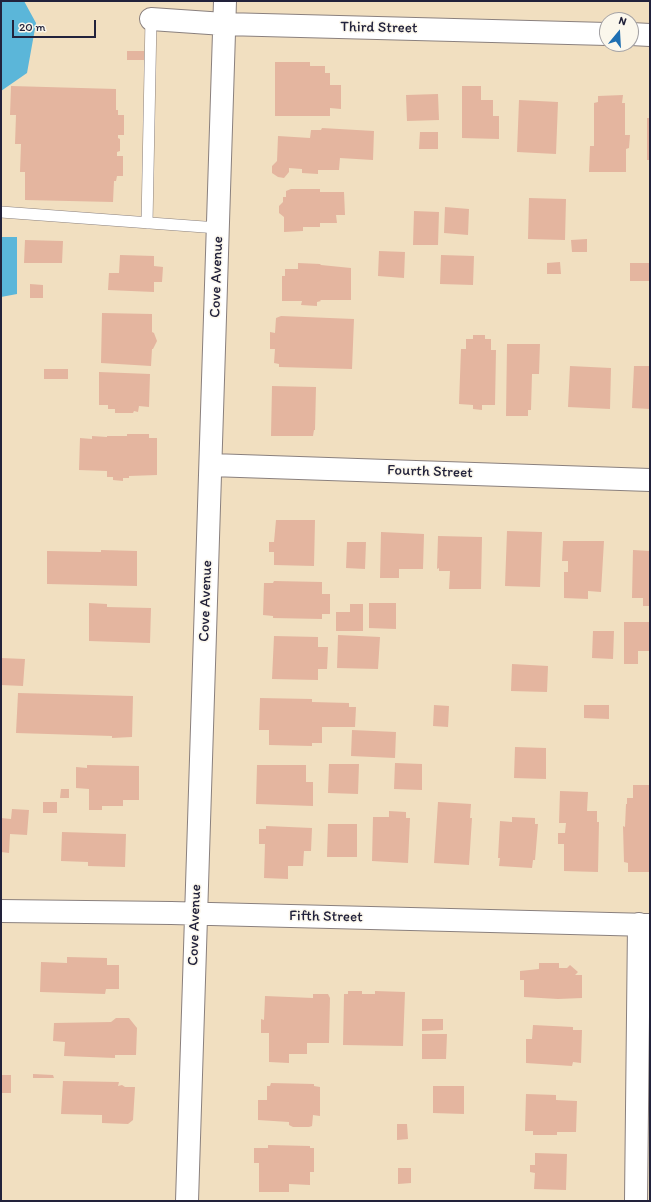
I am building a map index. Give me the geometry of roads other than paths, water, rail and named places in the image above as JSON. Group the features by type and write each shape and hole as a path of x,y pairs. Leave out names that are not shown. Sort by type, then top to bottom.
{"street":[{"name":"Cove Avenue","path":"187,1201 225,1"},
{"name":"Third Street","path":"151,20 224,24 599,34"},
{"path":"639,34 650,35"},
{"name":"Fourth Street","path":"211,465 650,480"},
{"name":"Fifth Street","path":"1,911 196,913 645,925"},
{"path":"636,1201 645,925"}],"lane":[{"path":"147,223 151,20"},
{"path":"1,212 218,228"}],"water":[{"path":"1,1 24,1 36,23 27,73 1,91"},
{"path":"1,237 17,237 17,294 1,297"}]}
